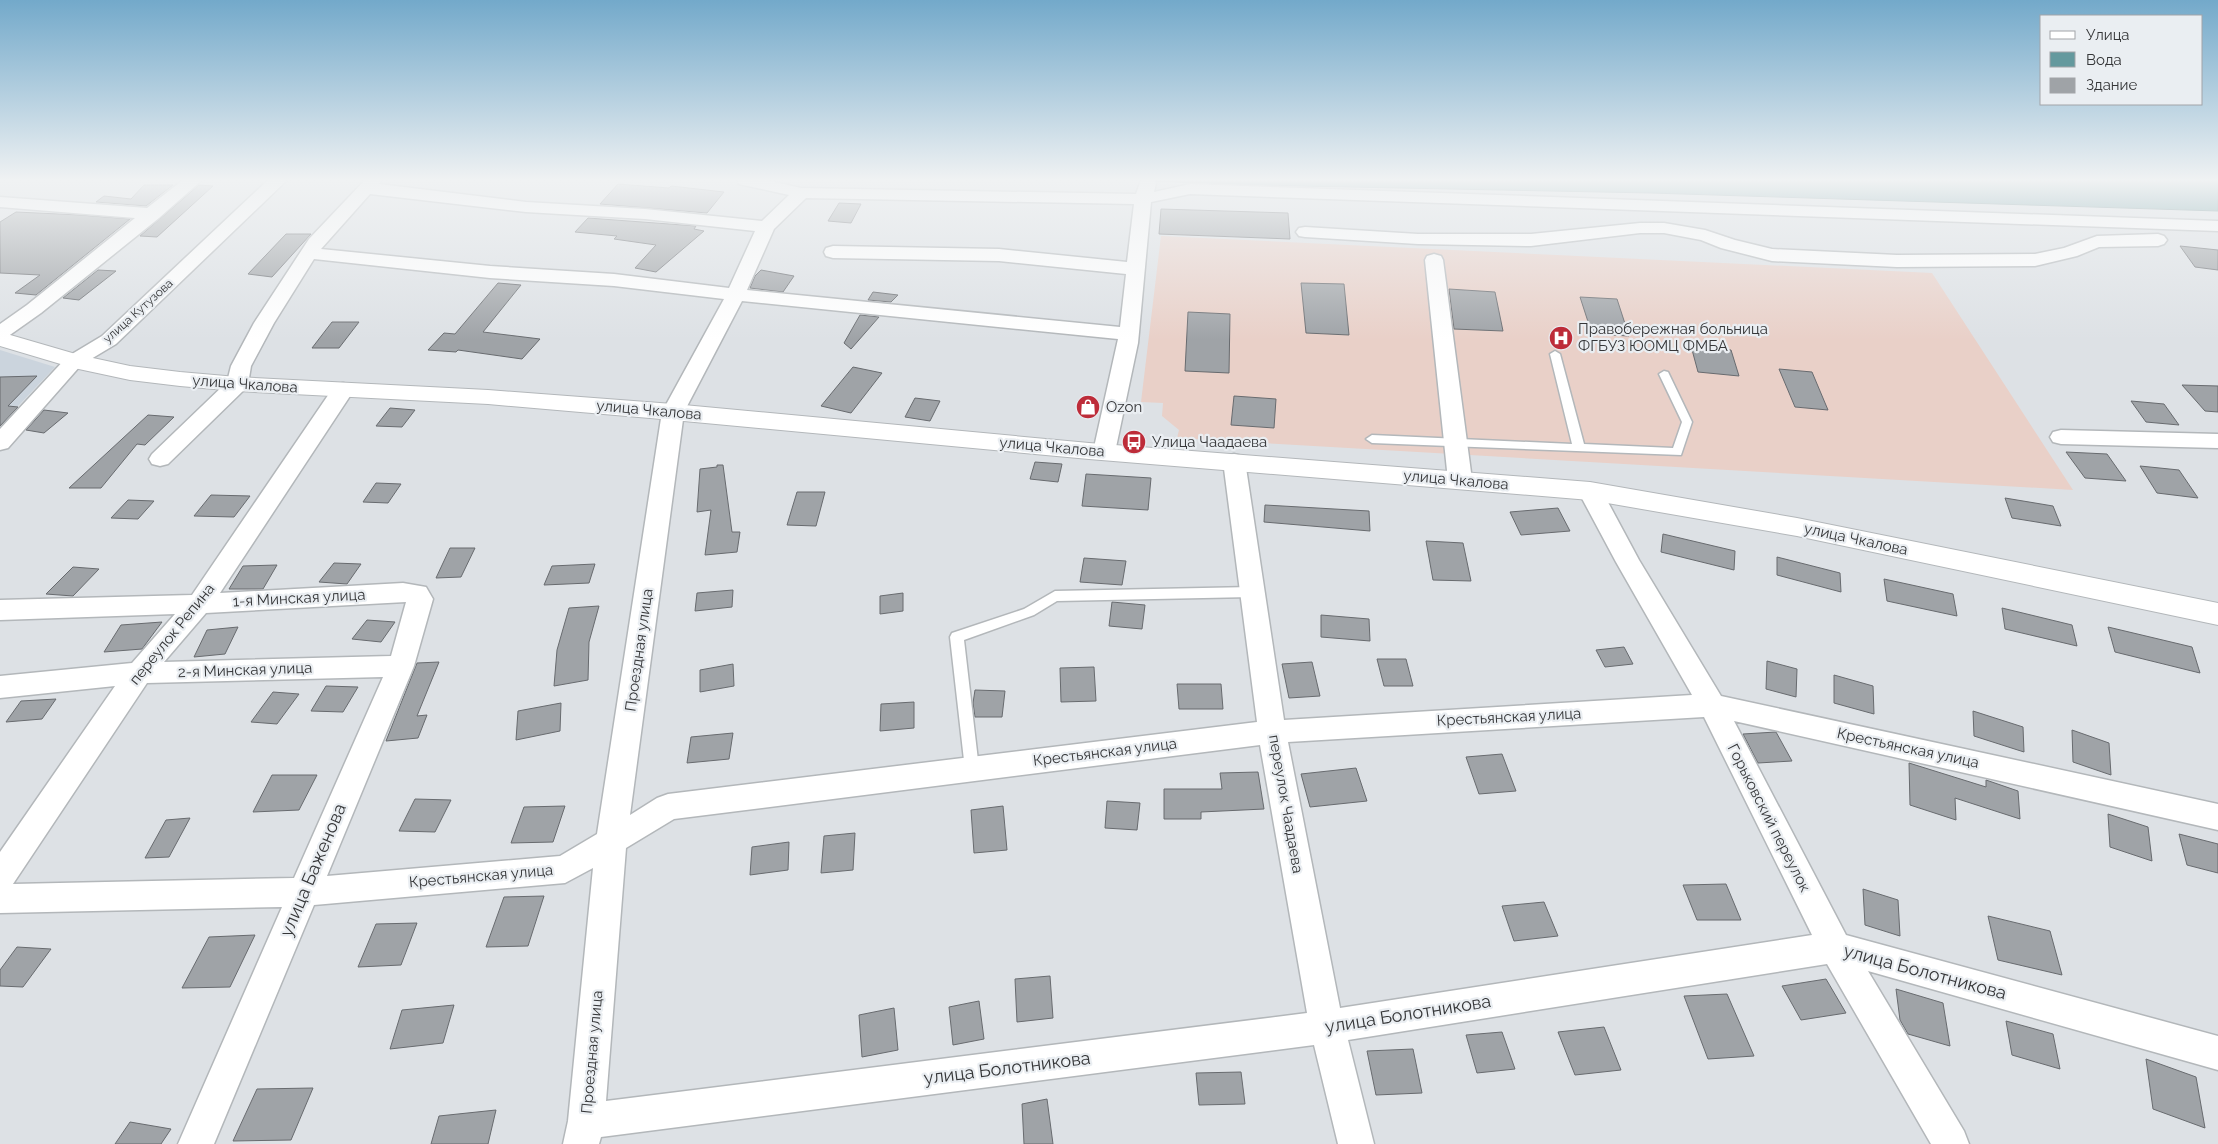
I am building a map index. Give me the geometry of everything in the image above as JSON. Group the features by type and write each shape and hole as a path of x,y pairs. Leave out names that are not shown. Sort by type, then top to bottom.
{"main road":[{"name":"улица Чкалова","path":"0,339 74,361 130,373 237,384 488,397 673,412 1104,452 1590,491 1797,527 2218,614"}],"street":[{"path":"0,333 34,309 129,233"},
{"name":"улица Кутузова","path":"0,443 74,361 109,340 222,233"},
{"path":"160,459 237,384 241,366 260,331 323,233"},
{"name":"Проездная улица","path":"584,1132 611,840 673,412 736,295 763,233"},
{"path":"1104,452 1129,334 1140,233"},
{"path":"1327,233 1418,239 1532,240 1592,233"},
{"path":"1696,233 1772,255 1897,262 2035,260 2070,252 2097,242 2218,240"},
{"path":"833,252 999,255 1136,269"},
{"path":"310,253 490,272 614,280 736,295 1129,334"},
{"path":"1434,260 1454,443 1460,480"},
{"name":"переулок Репина","path":"0,878 139,673 200,604 271,495 343,390"},
{"path":"2061,436 2218,441"},
{"name":"переулок Чаадаева","path":"1234,461 1272,732 1327,1027 1356,1144"},
{"name":"Горьковский переулок","path":"1590,491 1628,562 1712,705 1835,947 1951,1144"},
{"name":"1-я Минская улица","path":"0,610 200,604 403,592 418,594"},
{"name":"улица Баженова","path":"196,1144 401,666 420,605 418,594"},
{"name":"2-я Минская улица","path":"0,687 139,673 401,666"},
{"name":"Крестьянская улица","path":"0,899 304,892 565,869 668,807 1272,732 1712,705 2218,817"},
{"name":"улица Болотникова","path":"584,1132 1327,1027 1835,947 2218,1053"}],"lane":[{"path":"1555,354 1579,448"},
{"path":"1372,440 1677,452 1687,422 1664,374"},
{"path":"972,769 957,636 1029,612 1055,596 1252,592"}],"shaded area":[{"name":"Правобережная больница ФГБУЗ ЮОМЦ ФМБА","path":"1161,236 1932,273 2073,490 1177,438 1179,430 1162,416 1163,403 1141,402"},
{"path":"0,350 55,367 0,425"}],"building":[{"path":"0,233 112,233 36,295 15,293 40,275 0,273"},
{"path":"143,233 161,233 157,237 140,236"},
{"path":"590,233 701,233 656,272 635,268 656,245 614,239 617,236"},
{"path":"1290,233 1290,239 1159,234"},
{"path":"286,234 311,234 272,277 248,274"},
{"path":"2180,246 2218,250 2218,270 2195,267"},
{"path":"98,270 116,271 79,300 63,298"},
{"path":"761,270 794,276 783,292 750,288 755,276"},
{"path":"498,283 521,285 483,332 540,339 522,359 458,350 456,352 428,350 444,333 455,334"},
{"path":"1301,283 1344,284 1349,335 1306,333"},
{"path":"1449,289 1495,292 1503,331 1454,329"},
{"path":"873,292 898,295 891,302 868,300"},
{"path":"1580,297 1617,299 1629,336 1592,334"},
{"path":"1188,312 1230,314 1229,373 1185,371"},
{"path":"860,315 879,317 851,349 844,343"},
{"path":"332,322 359,322 339,348 312,348"},
{"path":"1691,346 1731,350 1739,376 1698,372"},
{"path":"853,367 882,373 851,413 821,406"},
{"path":"1779,369 1812,372 1828,410 1795,407"},
{"path":"37,376 8,406 18,407 0,426 0,377"},
{"path":"2182,385 2218,386 2218,412 2205,411"},
{"path":"1234,396 1276,399 1274,428 1231,425"},
{"path":"915,398 940,401 930,421 905,417"},
{"path":"2131,401 2164,404 2179,425 2146,422"},
{"path":"390,408 415,410 402,427 376,426"},
{"path":"44,410 68,413 44,433 26,430"},
{"path":"148,415 174,417 145,445 137,444 101,488 69,488"},
{"path":"2066,452 2107,454 2126,481 2085,478"},
{"path":"1035,462 1062,464 1058,482 1030,479"},
{"path":"717,465 723,465 732,532 740,532 737,552 705,555 711,510 697,512 700,469 717,467"},
{"path":"2140,466 2179,470 2198,498 2157,493"},
{"path":"1086,474 1151,478 1148,510 1082,506"},
{"path":"376,483 401,484 388,503 363,502"},
{"path":"797,492 825,492 816,526 787,525"},
{"path":"211,495 250,496 234,517 194,516"},
{"path":"2005,498 2053,506 2061,526 2012,518"},
{"path":"128,500 154,501 138,519 111,518"},
{"path":"1265,505 1369,511 1370,531 1264,522"},
{"path":"1558,508 1570,531 1521,535 1510,512"},
{"path":"1663,534 1735,551 1734,570 1661,552"},
{"path":"1426,541 1463,543 1471,581 1433,580"},
{"path":"450,548 475,548 461,577 436,578"},
{"path":"1777,557 1840,573 1841,592 1777,575"},
{"path":"1084,558 1126,561 1122,585 1080,582"},
{"path":"334,563 361,564 347,584 319,582"},
{"path":"595,564 589,583 544,585 552,566"},
{"path":"277,565 263,589 229,589 243,566"},
{"path":"73,567 99,569 73,596 46,594"},
{"path":"1884,579 1953,594 1957,616 1887,601"},
{"path":"733,590 732,607 695,611 697,593"},
{"path":"903,593 903,611 880,614 880,596"},
{"path":"1112,602 1145,605 1142,629 1109,626"},
{"path":"599,606 589,642 588,680 554,686 557,650 569,608"},
{"path":"2002,608 2072,625 2077,646 2005,629"},
{"path":"1321,615 1369,619 1370,641 1321,637"},
{"path":"367,620 395,622 381,642 352,639"},
{"path":"162,622 142,649 104,652 121,625"},
{"path":"238,627 225,654 194,657 207,630"},
{"path":"2108,627 2192,647 2200,673 2115,652"},
{"path":"1624,647 1633,664 1605,667 1596,650"},
{"path":"1377,659 1406,659 1413,686 1384,686"},
{"path":"1767,661 1797,669 1796,697 1766,689"},
{"path":"439,662 417,716 427,715 418,738 386,741 417,663"},
{"path":"1312,662 1320,696 1289,698 1282,664"},
{"path":"733,664 734,686 700,692 700,670"},
{"path":"1094,667 1096,701 1061,702 1060,668"},
{"path":"1834,675 1873,686 1874,714 1834,703"},
{"path":"1177,684 1221,684 1223,709 1179,709"},
{"path":"326,686 358,687 343,712 311,711"},
{"path":"975,690 1005,691 1002,717 975,717 973,703"},
{"path":"273,692 299,694 277,724 251,722"},
{"path":"56,699 42,719 6,722 21,701"},
{"path":"914,702 914,728 880,731 881,704"},
{"path":"561,703 560,731 516,740 518,711"},
{"path":"1973,711 2023,727 2024,752 1974,736"},
{"path":"2072,730 2109,743 2111,775 2073,762"},
{"path":"1776,732 1792,761 1758,763 1743,734"},
{"path":"733,733 729,759 687,763 691,737"},
{"path":"1502,754 1516,791 1479,794 1466,757"},
{"path":"1909,763 1986,787 1986,780 2018,791 2020,819 1955,798 1956,820 1910,805"},
{"path":"1356,768 1367,801 1310,807 1301,774"},
{"path":"1258,772 1264,809 1201,812 1201,819 1164,819 1164,789 1222,789 1220,773"},
{"path":"272,775 317,775 299,810 253,812"},
{"path":"415,799 451,800 435,832 399,831"},
{"path":"1107,801 1140,803 1137,830 1105,828"},
{"path":"565,806 553,842 511,843 524,807"},
{"path":"1003,806 1007,850 974,853 971,810"},
{"path":"2108,814 2148,827 2152,861 2110,847"},
{"path":"190,818 169,857 145,858 166,820"},
{"path":"855,833 853,870 821,873 824,836"},
{"path":"2179,834 2218,844 2218,873 2187,865"},
{"path":"789,842 788,870 750,875 752,847"},
{"path":"1726,884 1741,920 1697,920 1683,885"},
{"path":"1863,889 1898,900 1900,936 1865,925"},
{"path":"544,896 528,946 486,947 504,897"},
{"path":"1544,902 1558,936 1514,941 1502,906"},
{"path":"1988,916 2050,931 2062,975 1998,960"},
{"path":"417,923 401,965 358,967 376,924"},
{"path":"255,935 230,987 182,988 209,937"},
{"path":"17,947 51,949 23,987 0,986 0,970"},
{"path":"1050,976 1053,1018 1017,1022 1015,979"},
{"path":"1826,979 1846,1013 1801,1020 1782,986"},
{"path":"1896,989 1943,1003 1950,1046 1908,1034 1900,1020"},
{"path":"1727,994 1754,1056 1708,1059 1684,996"},
{"path":"979,1001 984,1039 953,1045 949,1007"},
{"path":"454,1005 443,1043 390,1049 402,1010"},
{"path":"894,1008 898,1050 862,1057 859,1015"},
{"path":"2006,1021 2053,1034 2060,1069 2012,1055"},
{"path":"1604,1027 1621,1070 1575,1075 1558,1032"},
{"path":"1502,1032 1515,1069 1477,1073 1466,1035"},
{"path":"1413,1049 1422,1093 1376,1095 1367,1051"},
{"path":"2146,1059 2196,1077 2205,1128 2153,1109"},
{"path":"1241,1072 1245,1104 1199,1105 1196,1073"},
{"path":"313,1088 291,1140 233,1141 257,1089"},
{"path":"1047,1099 1053,1144 1024,1144 1022,1104"},
{"path":"496,1110 488,1144 431,1144 439,1116"},
{"path":"130,1122 171,1129 161,1144 115,1144"}],"place":[{"name":"Правобережная больница ФГБУЗ ЮОМЦ ФМБА","path":"1561,338"},
{"name":"Ozon","path":"1088,407"},
{"name":"Улица Чаадаева","path":"1134,442"}]}
